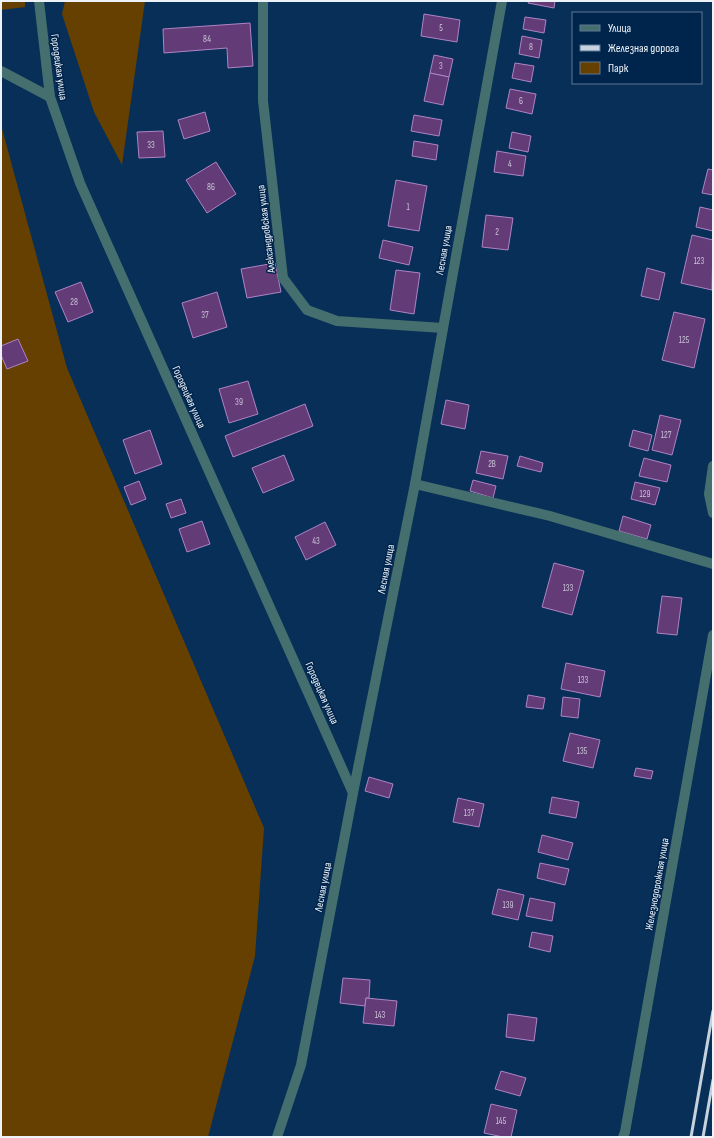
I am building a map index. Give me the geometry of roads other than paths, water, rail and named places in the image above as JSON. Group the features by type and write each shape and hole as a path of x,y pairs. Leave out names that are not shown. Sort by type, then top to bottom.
{"street":[{"name":"Городецкая улица","path":"39,1 50,97 80,183 353,793"},
{"name":"Александровская улица","path":"263,1 263,101 283,278 307,310 337,321 442,328"},
{"name":"Лесная улица","path":"277,1137 301,1065 353,793 415,484 502,1"},
{"path":"1,71 50,97"},
{"path":"713,466 709,494 713,513"},
{"path":"415,484 550,516 713,564"},
{"name":"Железнодорожная улица","path":"623,1137 628,1117 713,635"}],"railway":[{"path":"691,1137 713,1011"},
{"path":"703,1137 713,1080"}]}
